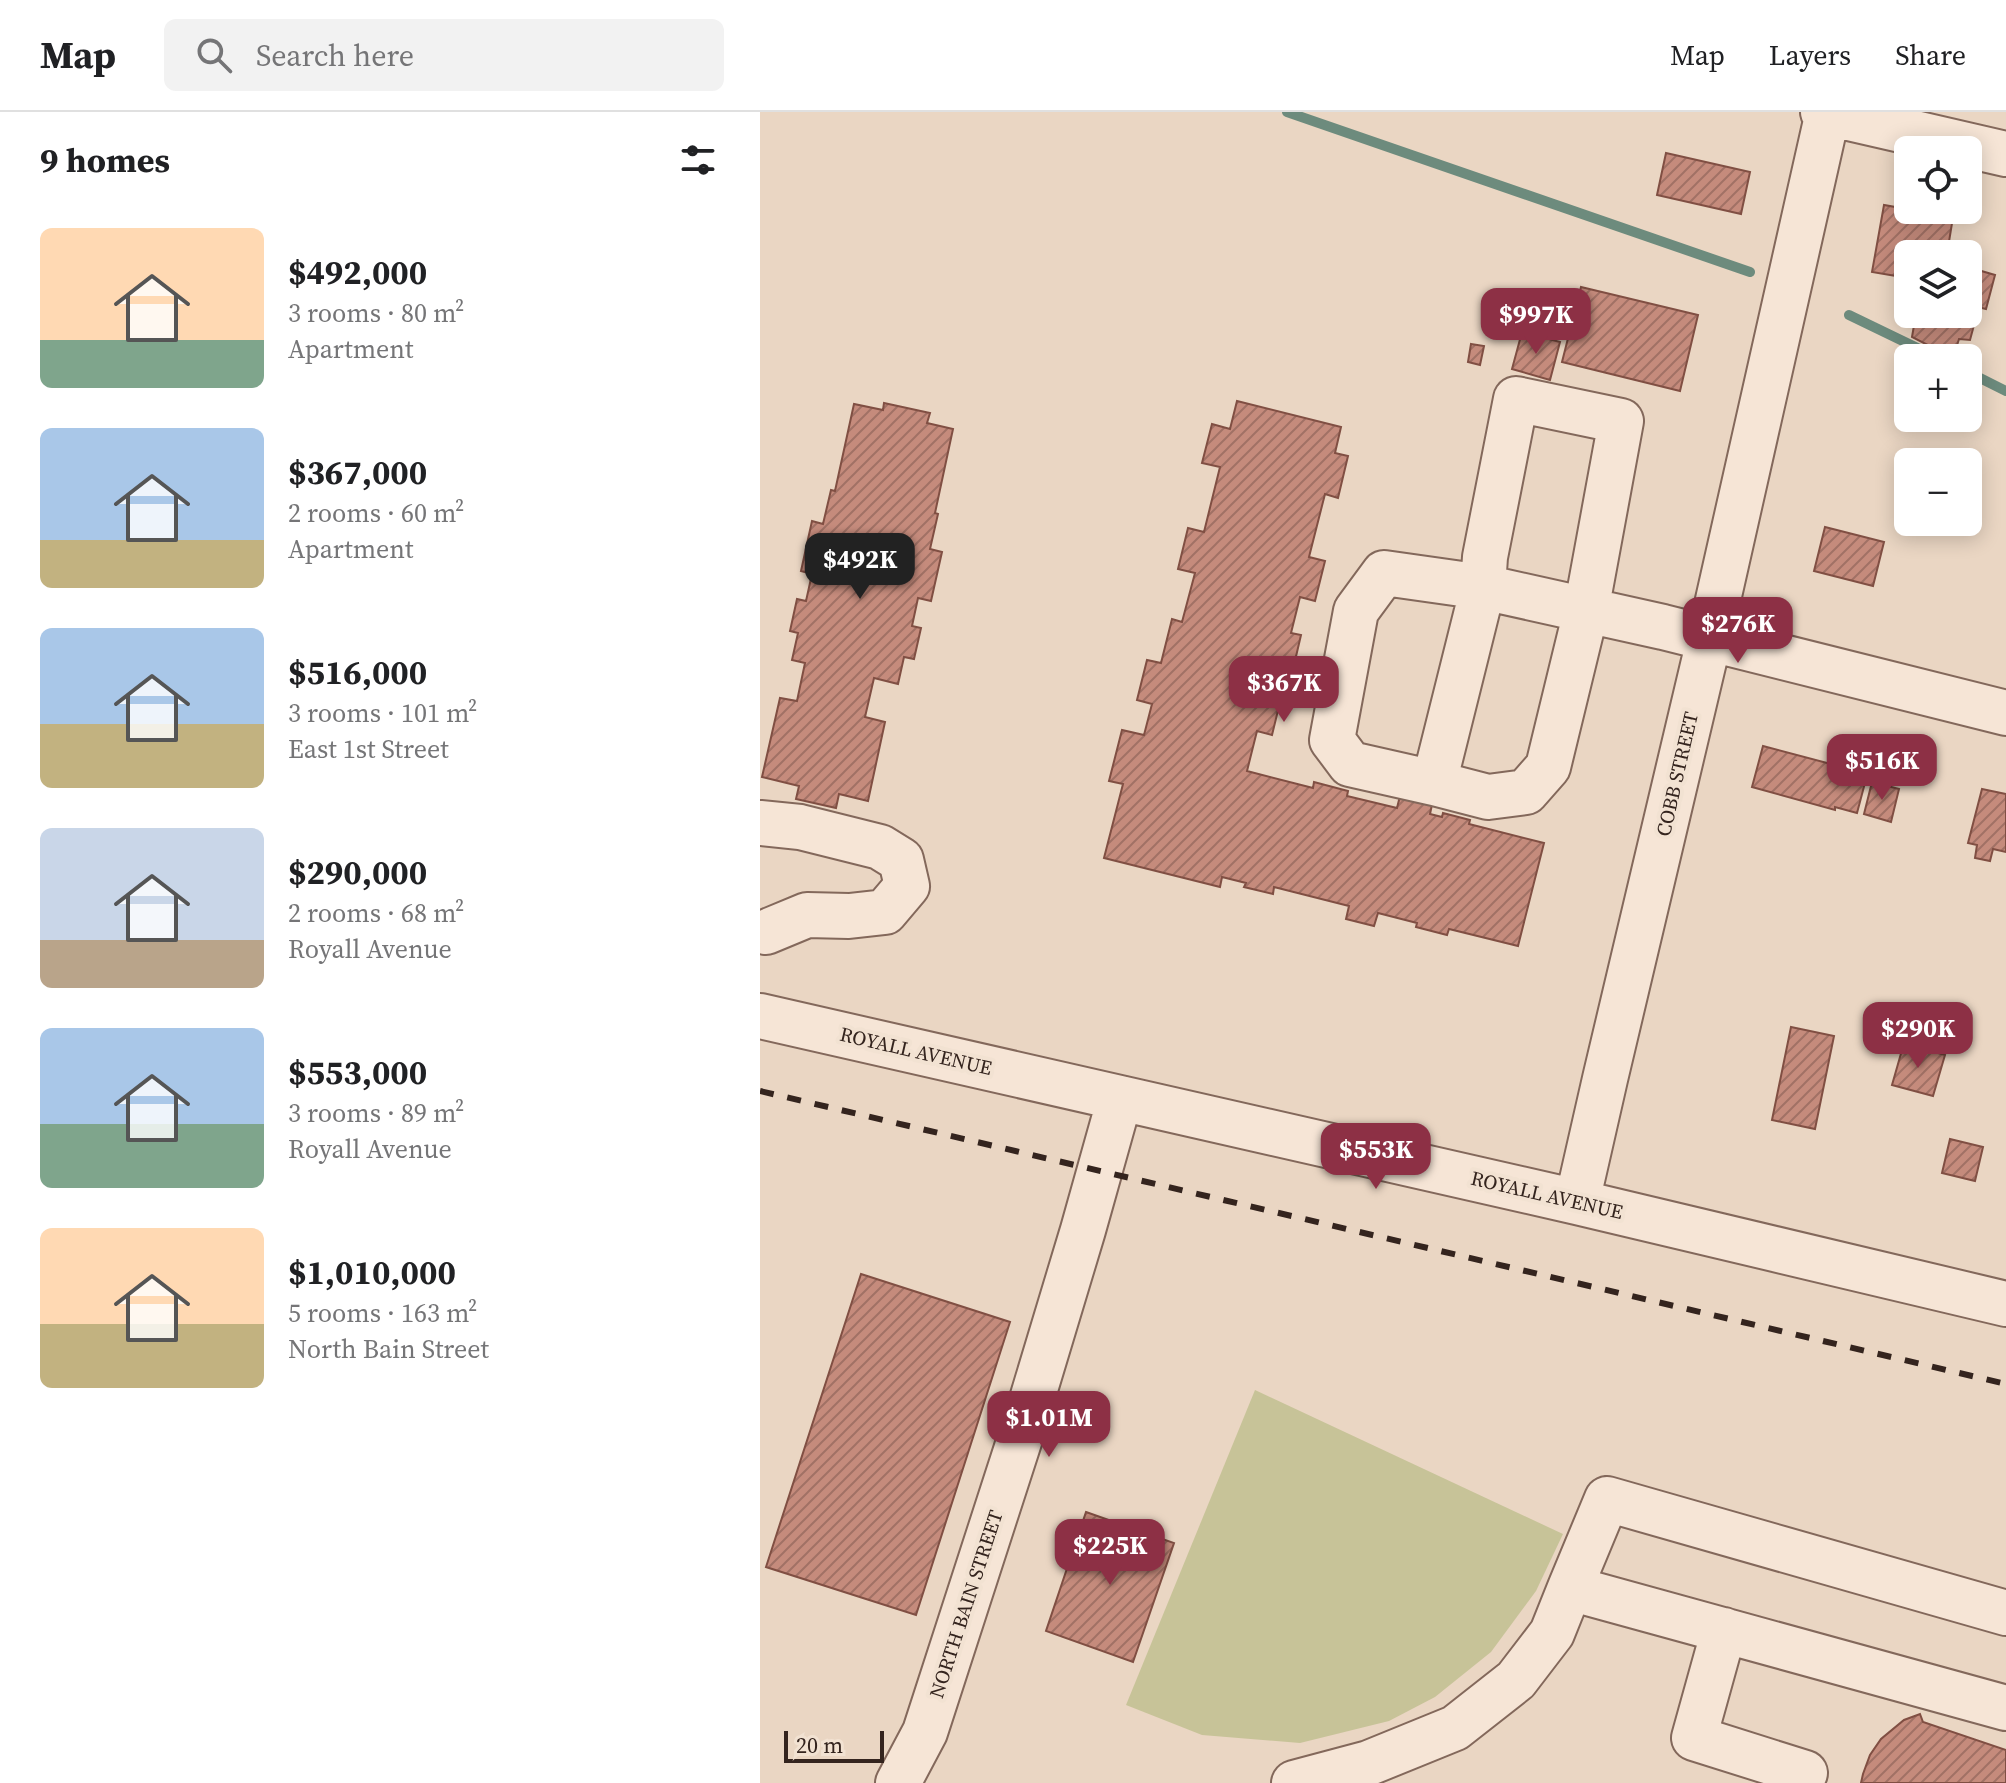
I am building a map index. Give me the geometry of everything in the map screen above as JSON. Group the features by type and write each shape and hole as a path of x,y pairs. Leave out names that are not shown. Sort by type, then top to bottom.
{"street":[{"path":"1826,112 2006,154"},
{"name":"COBB STREET","path":"1577,1202 1709,640 1826,112"},
{"path":"1434,783 1483,587 1485,557 1516,399 1621,421 1586,611 1548,767 1526,792 1488,797 1350,764 1332,740 1356,611 1384,573 1483,587 1586,611 1663,627 2006,713"},
{"path":"760,823 800,827 880,847 901,860 907,886 885,912 849,916 807,915 762,936"},
{"name":"ROYALL AVENUE","path":"760,1016 1577,1202 2006,1304"},
{"name":"NORTH BAIN STREET","path":"910,1779 1019,1440 1120,1098"},
{"path":"1294,1783 1369,1763 1455,1728 1516,1680 1552,1633 1607,1499 2006,1613"},
{"path":"1570,1588 2006,1708"},
{"path":"1724,1630 1694,1738 1805,1773"}],"shaded area":[{"path":"1255,1390 1563,1534 1536,1591 1491,1652 1435,1697 1389,1721 1300,1743 1202,1735 1126,1705"}],"building":[{"path":"1666,153 1750,172 1741,214 1657,195"},
{"path":"1884,205 1894,207 1894,224 1952,224 1949,240 1894,240 1894,276 1872,272"},
{"path":"1982,271 1995,275 1986,309 1982,308"},
{"path":"1581,287 1698,315 1680,391 1562,362"},
{"path":"1914,328 1973,328 1970,340 1959,339 1957,344 1926,344 1912,337"},
{"path":"1522,332 1560,342 1550,380 1512,369"},
{"path":"1471,344 1484,346 1480,365 1468,362"},
{"path":"1237,401 1341,427 1335,453 1348,456 1338,498 1325,494 1309,557 1325,561 1315,601 1300,597 1291,633 1301,635 1294,665 1273,660 1266,689 1282,694 1272,735 1257,731 1247,771 1313,788 1314,782 1348,791 1347,796 1397,808 1401,792 1433,800 1430,814 1442,817 1443,813 1470,820 1469,824 1544,843 1518,946 1449,929 1447,935 1378,913 1374,926 1346,919 1349,906 1274,887 1273,894 1244,887 1246,883 1222,877 1220,887 1104,858 1123,784 1109,781 1122,730 1144,735 1152,704 1137,700 1147,660 1161,663 1172,619 1182,622 1195,573 1178,569 1188,528 1204,532 1220,467 1202,463 1212,424 1230,429"},
{"path":"884,403 930,413 927,423 953,429 930,549 942,552 931,601 918,598 912,626 921,628 914,659 904,657 898,684 874,678 865,717 885,722 868,801 839,794 836,808 796,799 799,786 762,777 780,698 797,701 805,663 792,660 798,633 790,631 797,599 806,601 812,574 801,571 812,521 823,524 831,490 835,491 854,404 883,410"},
{"path":"1825,527 1884,542 1873,586 1814,571"},
{"path":"1763,746 1846,768 1845,773 1866,779 1857,813 1752,787"},
{"path":"1872,782 1899,789 1891,822 1864,814"},
{"path":"1982,789 2006,794 2006,852 1993,849 1990,861 1975,858 1977,845 1968,843"},
{"path":"1791,1027 1834,1036 1815,1129 1772,1120"},
{"path":"1904,1043 1945,1055 1933,1096 1892,1085"},
{"path":"1950,1139 1983,1147 1975,1181 1942,1173"},
{"path":"861,1274 1010,1322 916,1615 766,1567"},
{"path":"1086,1512 1174,1543 1133,1662 1046,1631"},
{"path":"1920,1714 1923,1722 2006,1750 2006,1783 1861,1783 1870,1755 1881,1739 1904,1720"}],"waterway":[{"path":"1287,112 1750,272"},
{"path":"1849,315 1909,344"},
{"path":"1982,379 2006,391"}],"railway":[{"path":"760,1091 2006,1384"}]}
